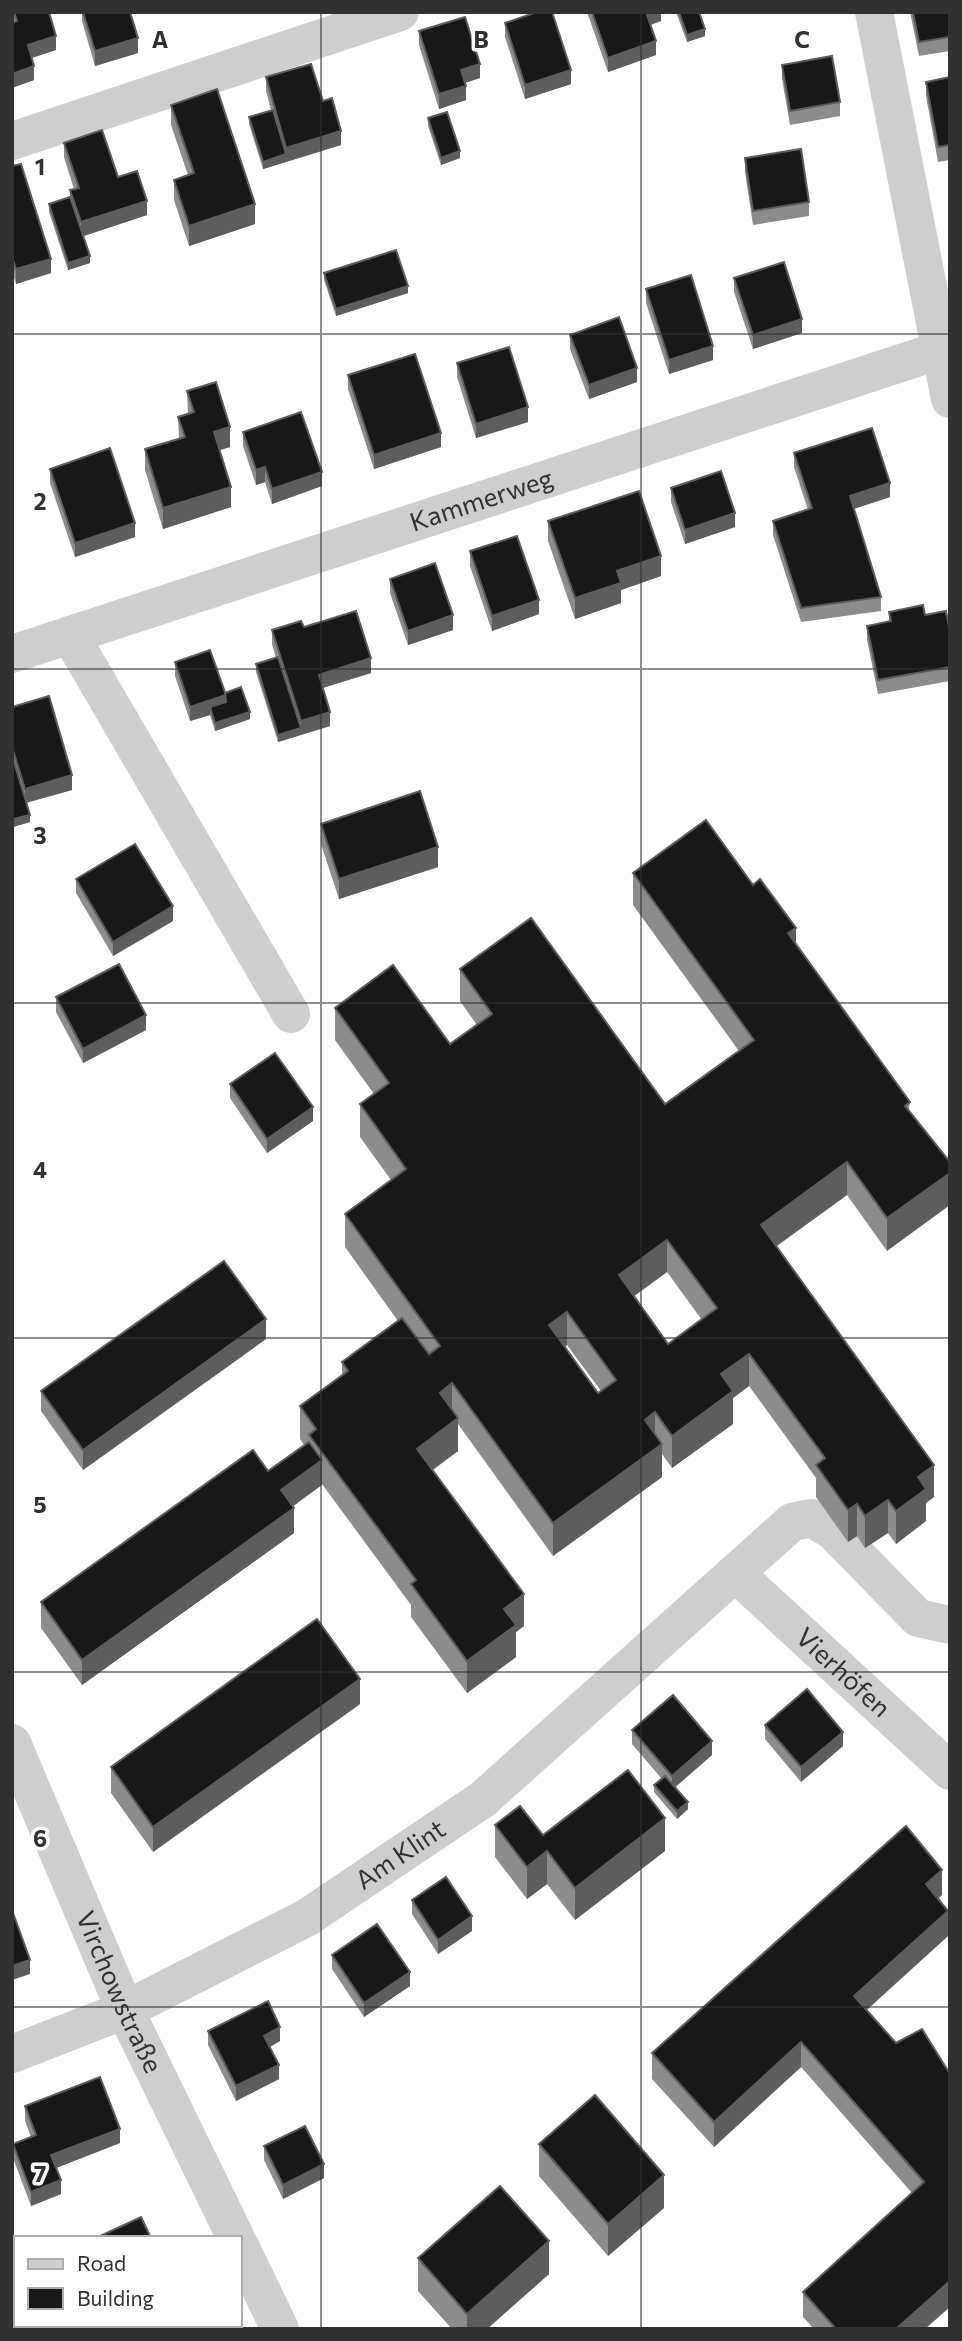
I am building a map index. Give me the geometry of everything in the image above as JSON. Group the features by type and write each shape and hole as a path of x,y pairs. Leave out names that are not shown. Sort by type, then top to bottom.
{"street":[{"path":"12,141 400,12"},
{"path":"874,12 945,348 950,399"},
{"name":"Kammerweg","path":"12,654 945,348"},
{"path":"70,635 291,1014"},
{"name":"Am Klint","path":"12,2054 125,2010 308,1917 483,1799 792,1522 813,1518 833,1531 918,1618 950,1625"},
{"name":"Vierhöfen","path":"735,1573 950,1771"},
{"name":"Virchowstraße","path":"12,1743 125,2010 235,2236"},
{"path":"242,2250 280,2329"}],"building":[{"path":"14,12 49,12 56,36 28,45 34,66 12,74 12,23 17,21"},
{"path":"83,12 130,12 138,38 95,51"},
{"path":"537,12 552,12 571,70 525,85 505,23"},
{"path":"592,12 646,12 656,41 608,58"},
{"path":"679,12 699,12 705,29 687,35"},
{"path":"913,12 950,12 950,37 919,42"},
{"path":"465,17 480,64 461,70 466,86 439,94 419,31"},
{"path":"832,56 840,102 790,111 782,65"},
{"path":"311,64 323,101 332,98 341,131 286,148 266,77"},
{"path":"950,77 950,145 938,147 926,82"},
{"path":"217,89 255,204 189,226 174,180 194,173 171,105"},
{"path":"273,110 286,154 263,162 249,117"},
{"path":"447,112 460,151 441,158 428,118"},
{"path":"102,130 118,177 137,171 147,201 81,222 70,190 79,188 64,143"},
{"path":"801,149 809,202 753,211 745,158"},
{"path":"21,164 51,259 16,269 12,257 12,166"},
{"path":"70,197 90,256 68,263 49,204"},
{"path":"396,250 408,286 336,309 324,273"},
{"path":"784,262 802,319 753,335 734,278"},
{"path":"691,275 713,346 669,360 646,289"},
{"path":"619,317 637,368 589,385 570,335"},
{"path":"509,347 528,407 476,424 457,363"},
{"path":"415,354 441,433 374,455 348,375"},
{"path":"216,382 230,427 214,432 231,487 163,508 145,449 185,437 178,417 194,412 187,391"},
{"path":"301,412 322,472 272,489 265,467 256,470 243,432"},
{"path":"872,428 890,483 850,496 881,597 801,608 773,521 812,508 794,453"},
{"path":"110,448 135,523 75,543 50,469"},
{"path":"721,471 735,513 685,530 671,488"},
{"path":"639,491 661,556 617,571 621,583 575,598 548,521"},
{"path":"517,536 539,600 492,616 470,551"},
{"path":"435,563 453,615 408,631 390,579"},
{"path":"923,605 925,615 946,611 950,632 950,667 878,680 867,626 891,621 889,612"},
{"path":"356,611 371,658 319,675 330,712 301,721 272,630 301,621 304,627"},
{"path":"210,650 226,695 190,707 175,662"},
{"path":"278,657 301,728 278,735 256,664"},
{"path":"241,687 250,712 215,723 210,707 226,702 225,693"},
{"path":"49,696 72,775 25,789 12,747 12,707"},
{"path":"12,762 30,815 13,819 12,816"},
{"path":"420,791 438,847 339,879 321,824"},
{"path":"706,820 753,885 760,879 796,928 788,933 910,1102 905,1106 950,1162 950,1173 887,1218 847,1162 761,1225 934,1465 918,1477 926,1489 896,1511 888,1500 865,1516 857,1504 848,1510 816,1465 825,1458 749,1354 721,1374 733,1391 672,1436 655,1412 645,1420 662,1444 553,1523 452,1383 440,1393 458,1418 417,1449 524,1594 504,1609 516,1625 467,1661 411,1584 416,1580 309,1435 316,1429 300,1406 348,1371 342,1362 402,1318 429,1354 440,1346 345,1214 406,1169 360,1104 389,1083 335,1008 393,965 450,1044 492,1014 460,969 531,918 665,1104 754,1040 633,873","holes":["667,1240 717,1308 668,1344 619,1275","567,1312 616,1380 598,1393 549,1325"]},
{"path":"135,844 173,906 113,942 76,879"},
{"path":"119,964 146,1015 83,1049 56,997"},
{"path":"275,1053 313,1107 267,1139 230,1084"},
{"path":"224,1261 266,1319 83,1450 41,1391"},
{"path":"309,1442 322,1460 281,1490 294,1508 82,1660 41,1602 253,1450 268,1471"},
{"path":"317,1619 360,1679 153,1827 111,1767"},
{"path":"807,1689 843,1732 801,1767 765,1725"},
{"path":"673,1695 712,1741 672,1776 632,1730"},
{"path":"628,1770 665,1818 575,1888 547,1851 527,1867 495,1825 520,1806 543,1835"},
{"path":"665,1776 688,1802 677,1811 654,1785"},
{"path":"906,1826 942,1870 926,1884 948,1911 854,1996 896,2043 922,2029 950,2074 950,2281 896,2329 836,2329 803,2292 924,2182 801,2042 714,2122 652,2053"},
{"path":"446,1877 472,1916 438,1940 412,1900"},
{"path":"12,1910 30,1960 12,1966"},
{"path":"377,1924 410,1972 364,2003 332,1955"},
{"path":"268,2001 280,2027 264,2036 279,2065 236,2086 208,2031"},
{"path":"100,2077 120,2129 51,2155 61,2180 31,2192 13,2144 36,2135 25,2106"},
{"path":"595,2095 664,2175 608,2224 539,2144"},
{"path":"305,2126 324,2164 283,2185 264,2146"},
{"path":"500,2186 549,2241 467,2314 418,2258"},
{"path":"141,2217 150,2236 100,2236"},
{"path":"222,2327 223,2329 192,2329"}]}
